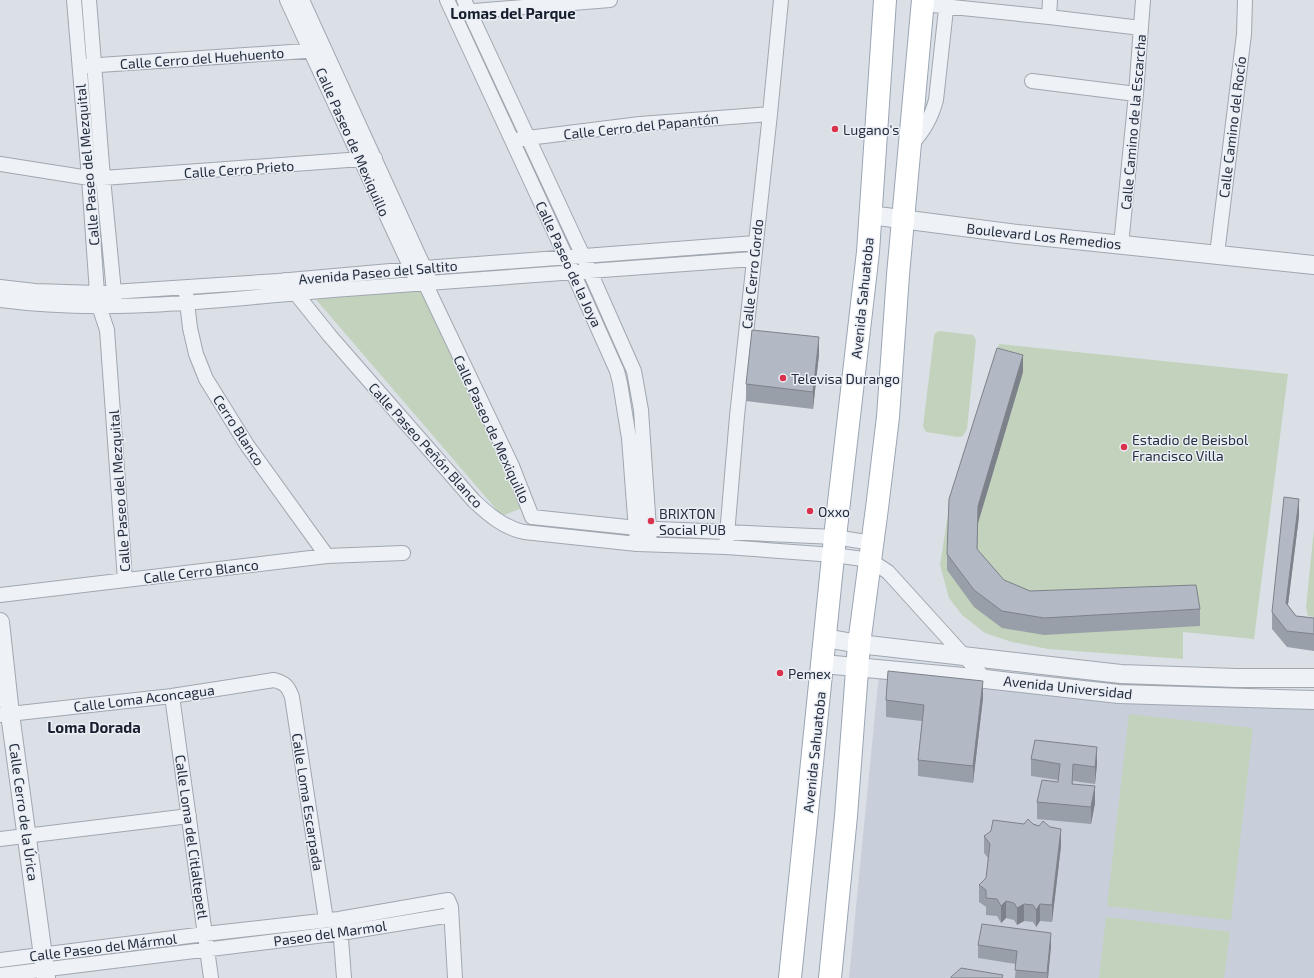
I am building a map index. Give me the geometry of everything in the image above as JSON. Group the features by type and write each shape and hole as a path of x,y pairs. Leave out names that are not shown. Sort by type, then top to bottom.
{"main road":[{"name":"Avenida Sahuatoba","path":"790,978 834,546 868,252 885,0"},
{"path":"830,978 846,816 859,644 878,508 888,417 898,275 904,220 921,1"},
{"path":"868,252 882,258 890,264 898,275"}],"street":[{"name":"Calle Paseo del Mezquital","path":"74,0 98,300 107,330 126,580"},
{"name":"Calle Paseo del Mezquital","path":"89,0 114,299 107,330"},
{"name":"Calle Paseo de Mexiquillo","path":"287,0 318,50 375,158 418,269"},
{"name":"Calle Paseo de Mexiquillo","path":"302,0 318,50 360,160 425,283 512,466 532,517 524,532"},
{"name":"Calle Paseo de la Joya","path":"447,0 613,360 620,383 643,529"},
{"path":"454,13 467,5 610,0"},
{"name":"Calle Cerro Gordo","path":"726,547 737,416 781,0"},
{"path":"1050,0 1050,17"},
{"name":"Calle Camino de la Escarcha","path":"1121,245 1144,0"},
{"name":"Calle Camino del Rocío","path":"1217,254 1244,34 1245,0"},
{"path":"921,1 1141,28"},
{"path":"910,146 928,124 933,113 936,100 947,3"},
{"name":"Calle Paseo de la Joya","path":"467,5 584,256 634,370 641,410 644,544"},
{"name":"Calle Cerro del Huehuento","path":"79,66 318,50"},
{"path":"1032,81 1136,94"},
{"name":"Calle Cerro del Papantón","path":"512,140 640,124 770,114"},
{"name":"Calle Cerro Prieto","path":"0,164 89,178 103,178 375,158"},
{"name":"Boulevard Los Remedios","path":"870,215 1121,245 1314,265"},
{"name":"Avenida Paseo del Saltito","path":"0,300 43,304 114,299 185,288 755,244"},
{"name":"Avenida Paseo del Saltito","path":"114,299 186,302 754,259"},
{"name":"Calle Paseo Peñón Blanco","path":"285,280 294,293 474,501 486,512 516,530 644,544 726,547 834,546"},
{"name":"Avenida Paseo del Saltito","path":"0,287 98,300"},
{"name":"Cerro Blanco","path":"185,288 186,302 196,354 206,379 247,445 327,556"},
{"path":"532,517 643,529 728,531 871,551 888,572 986,679"},
{"name":"Calle Cerro Blanco","path":"0,595 327,556 403,553"},
{"name":"Calle Cerro de la Úrica","path":"0,622 5,714 27,835 45,967"},
{"name":"Avenida Universidad","path":"825,638 859,644 1121,674 1236,678 1314,678"},
{"name":"Avenida Universidad","path":"823,664 986,679 1119,694 1314,700"},
{"path":"1119,694 1121,674"},
{"name":"Calle Loma Aconcagua","path":"5,714 172,696 274,680 282,682 286,685"},
{"name":"Calle Loma Escarpada","path":"286,685 292,697 332,919 341,933 344,978"},
{"name":"Calle Loma del Citlaltepetl","path":"172,696 211,978"},
{"path":"0,839 189,816"},
{"name":"Paseo del Marmol","path":"205,934 332,919 448,900 451,907 451,915 341,933 208,949"},
{"path":"451,915 455,978"},
{"name":"Calle Paseo del Mármol","path":"0,975 205,934"},
{"name":"Calle Paseo del Mármol","path":"0,960 45,967 208,949"}],"shaded area":[{"path":"879,673 1314,704 1314,978 849,978"}],"green space":[{"path":"419,287 522,508 502,516 313,296"},
{"path":"939,331 973,335 976,340 967,429 963,436 958,437 926,432 923,426 934,337 935,333"},
{"name":"Estadio de Beisbol Francisco Villa","path":"999,344 1288,374 1254,639 1183,632 1183,659 1048,649 1012,642 985,633 962,615 949,598 940,565 947,520"},
{"path":"1314,529 1314,617 1308,616 1306,607"},
{"path":"1129,714 1253,728 1231,920 1107,906"},
{"path":"1106,917 1230,932 1224,978 1099,978"}],"building":[{"name":"Televisa Durango","path":"752,330 819,337 813,392 746,384"},
{"path":"997,348 1023,355 978,506 977,549 1004,580 1030,591 1196,585 1200,609 1044,618 1002,611 974,590 947,554 949,499"},
{"path":"1284,497 1299,499 1286,603 1296,616 1314,618 1314,634 1287,631 1272,612"},
{"path":"888,671 983,681 973,766 918,760 924,705 886,700"},
{"path":"1035,740 1097,747 1095,767 1073,764 1072,784 1095,786 1091,807 1037,802 1042,780 1058,782 1060,764 1031,759"},
{"path":"1028,819 1033,824 1039,826 1043,821 1050,827 1061,829 1052,905 1040,904 1036,910 1033,905 1024,904 1017,908 1014,903 1006,901 1001,906 997,899 986,898 986,890 979,885 986,878 990,844 984,836 991,831 993,820 1024,824"},
{"path":"982,924 1051,933 1047,973 1015,970 1017,951 978,945"},
{"path":"961,968 1003,975 1002,978 951,978"}],"place":[{"name":"Lugano's","path":"835,129"},
{"name":"Televisa Durango","path":"783,378"},
{"name":"Estadio de Beisbol Francisco Villa","path":"1124,447"},
{"name":"Oxxo","path":"810,511"},
{"name":"BRIXTON Social PUB","path":"651,521"},
{"name":"Pemex","path":"780,673"}],"district":[{"name":"Lomas del Parque","path":"513,13"},
{"name":"Loma Dorada","path":"94,727"}]}
